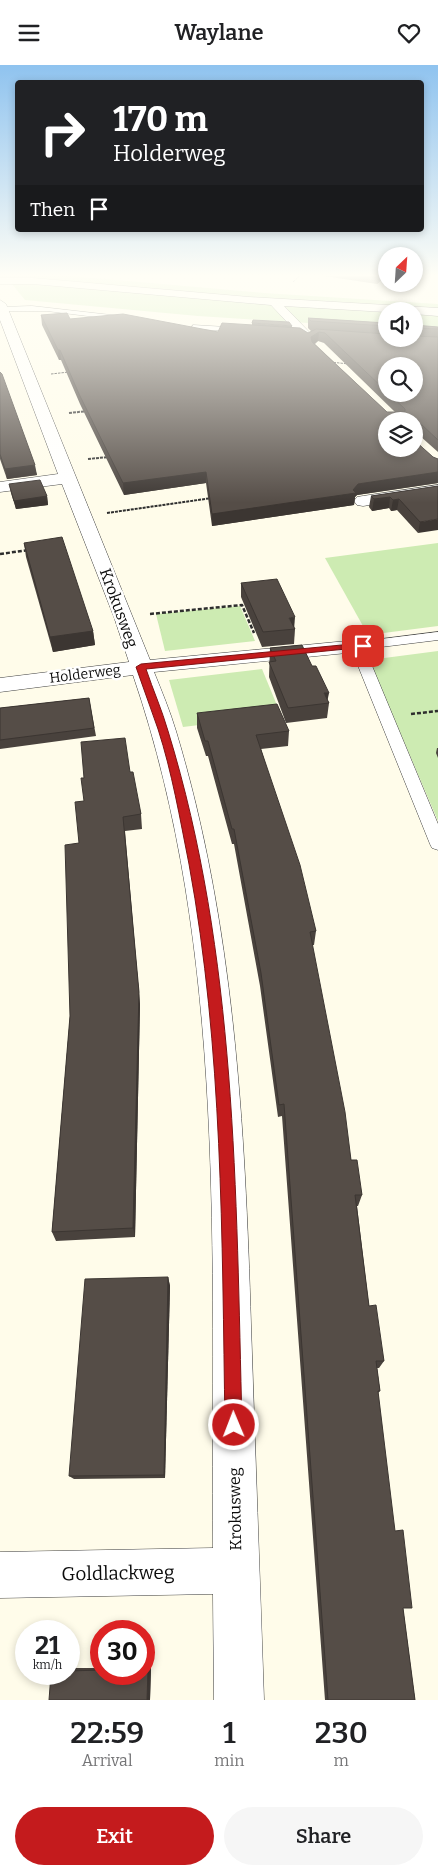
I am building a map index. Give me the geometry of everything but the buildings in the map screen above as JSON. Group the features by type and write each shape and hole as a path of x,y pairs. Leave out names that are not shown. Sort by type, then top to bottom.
{"street":[{"name":"Krokusweg","path":"15,350 21,374 65,470 124,617 164,730 186,819 206,931 220,1042 229,1201 239,1700"},
{"path":"0,487 65,470"},
{"path":"363,501 438,490"},
{"name":"Holderweg","path":"0,685 141,667 357,647"},
{"name":"Goldlackweg","path":"0,1575 235,1571"}],"lane":[{"name":"Holderweg","path":"357,647 438,636"},
{"path":"357,647 438,844"}],"path":[{"path":"324,362 351,364"},
{"path":"21,374 74,372"},
{"path":"42,417 92,411"},
{"path":"65,470 110,457"},
{"path":"84,516 212,498"},
{"path":"0,554 38,549"},
{"path":"124,617 242,605 263,655"},
{"path":"403,715 438,711"}],"green space":[{"path":"438,543 438,626 368,635 325,558"},
{"path":"240,606 255,641 165,651 156,614"},
{"path":"438,651 438,821 369,660"},
{"path":"262,669 281,715 183,727 169,680"}],"route":[{"path":"234,1425 229,1201 220,1042 213,980 202,903 186,819 164,730 141,667 363,646"}]}
